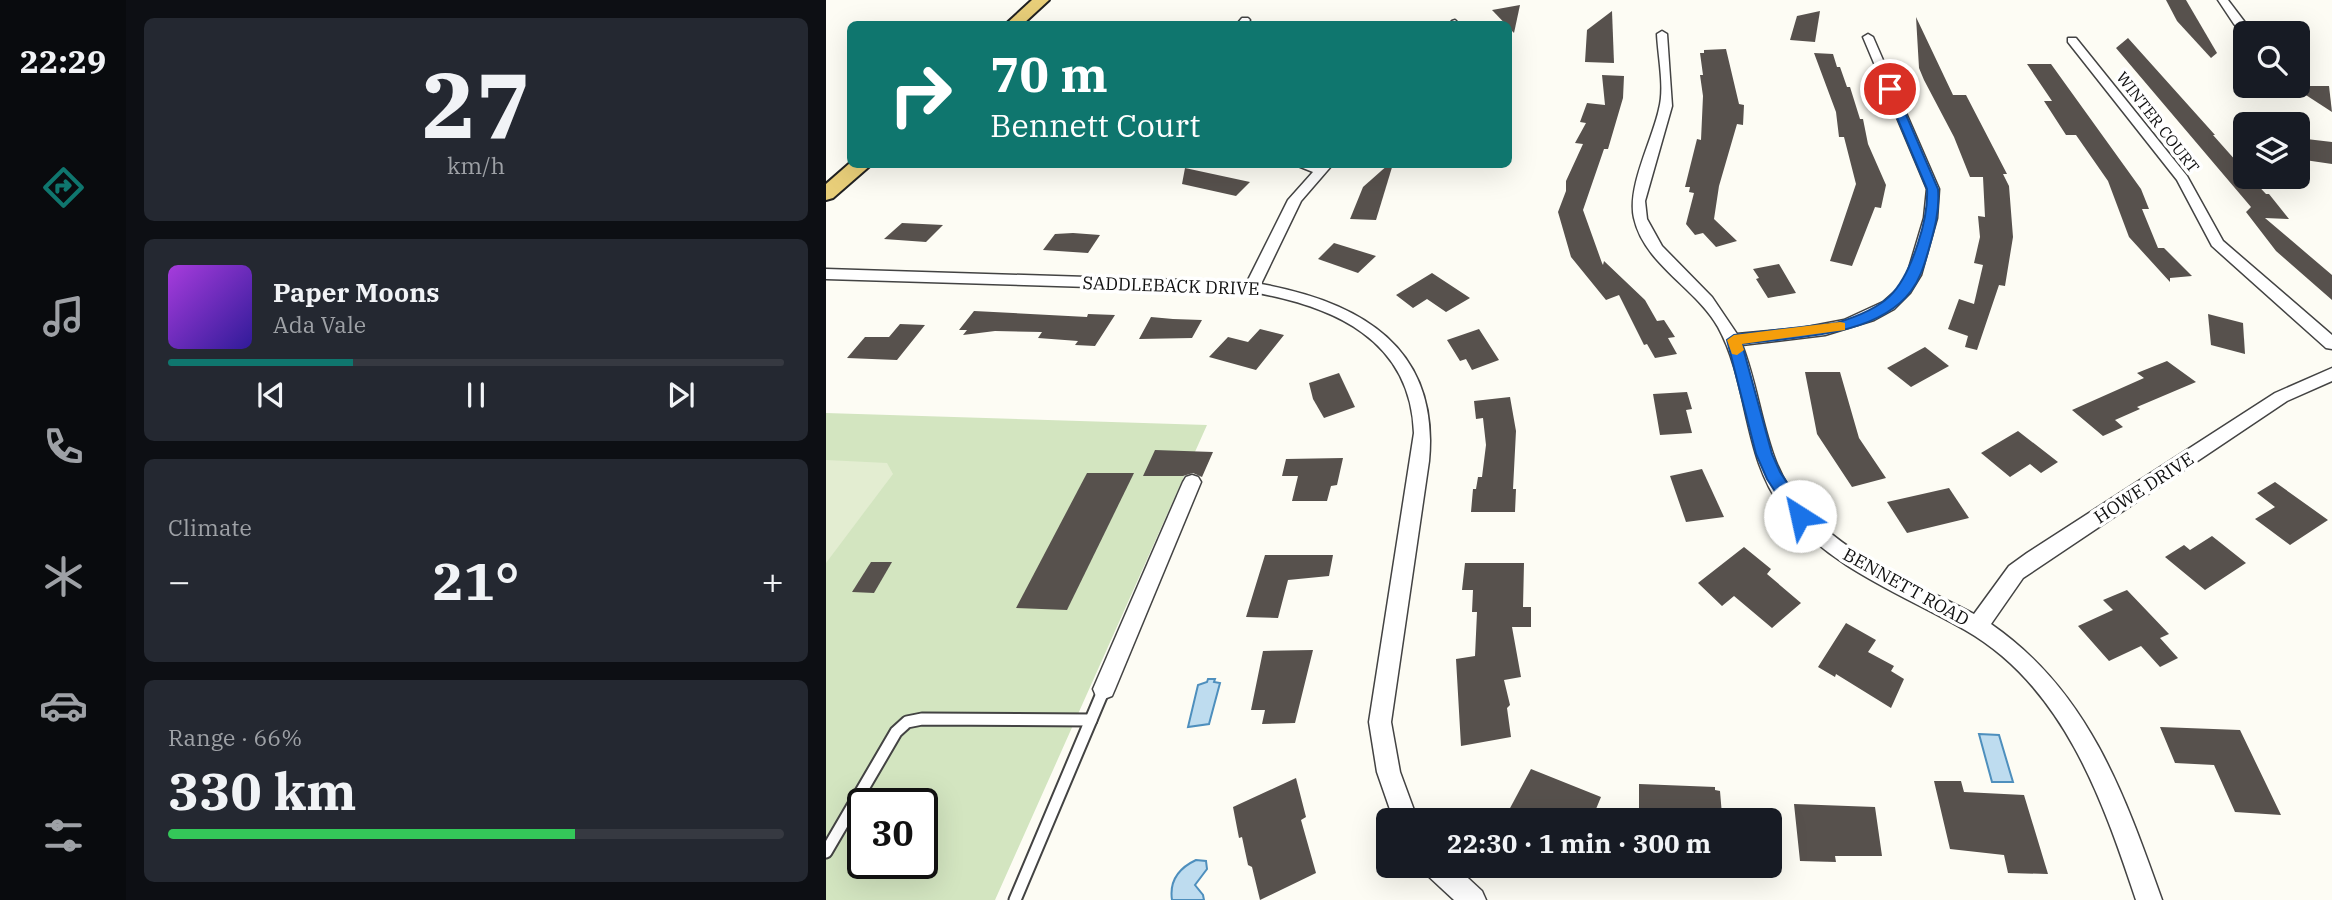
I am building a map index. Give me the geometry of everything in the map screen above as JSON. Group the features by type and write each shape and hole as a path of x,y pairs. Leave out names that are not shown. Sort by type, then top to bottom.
{"main road":[{"path":"1017,21 1041,0"},
{"path":"826,194 857,168"}],"street":[{"path":"2223,0 2236,21"},
{"name":"BENNETT ROAD","path":"1662,34 1666,106 1637,201 1638,215 1650,243 1707,299 1734,340 1764,454 1789,503 1811,529 1838,549 1977,626 2024,663 2079,729 2096,760 2149,900"},
{"path":"1734,340 1856,322 1891,304 1906,289 1915,273 1930,225 1934,204 1933,189 1868,37"},
{"name":"WINTER COURT","path":"2072,40 2183,179 2217,243 2332,344"},
{"path":"1252,287 1295,200 1322,168"},
{"name":"SADDLEBACK DRIVE","path":"826,274 1252,287 1311,299 1353,317 1390,347 1415,391 1422,421 1419,465 1380,722 1384,759 1400,808"},
{"name":"HOWE DRIVE","path":"1977,626 2002,588 2016,572 2034,559 2281,397 2332,374"},
{"path":"1104,689 1192,482"},
{"path":"1449,878 1473,900"}],"lane":[{"path":"1015,900 1104,689"},
{"path":"826,852 896,732 907,722 922,719 1091,720"}],"green space":[{"path":"826,413 1207,425 995,900 826,900"},
{"path":"826,460 887,463 893,474 826,563"}],"water":[{"path":"1208,679 1215,679 1214,682 1220,683 1209,724 1188,727 1198,685"},
{"path":"1979,734 1999,735 2013,782 1992,782"},
{"path":"1196,860 1206,861 1207,869 1195,885 1204,900 1172,900 1172,886 1176,876"}],"building":[{"path":"2166,0 2186,0 2217,53 2211,58 2177,21"},
{"path":"1520,5 1514,33 1512,21 1503,21 1492,10"},
{"path":"1612,11 1614,63 1585,62 1587,30"},
{"path":"1820,11 1815,42 1790,40 1797,16"},
{"path":"1916,17 1953,95 1966,95 2007,174 2003,174 2009,186 2013,237 2005,286 1999,285 1977,350 1965,347 1968,336 1948,329 1959,299 1974,304 1983,265 1974,263 1980,237 1978,216 1985,217 1983,177 1970,177 1954,137 1924,80 1919,68"},
{"path":"2128,38 2215,135 2233,158 2233,186 2116,48"},
{"path":"1726,49 1739,104 1744,105 1743,125 1737,124 1719,186 1714,219 1737,241 1716,247 1703,233 1695,235 1686,224 1694,193 1689,192 1690,187 1685,187 1697,139 1701,140 1703,96 1700,75 1703,75 1700,53 1704,53 1704,50"},
{"path":"1814,53 1833,54 1847,87 1850,87 1860,119 1863,119 1868,144 1886,185 1881,208 1875,207 1852,266 1830,261 1856,184 1844,137 1839,137 1836,112"},
{"path":"2027,64 2051,64 2141,189 2149,209 2142,209 2158,248 2164,248 2192,276 2170,278 2170,282 2129,237 2108,181 2076,135 2066,135 2044,101 2052,101"},
{"path":"1602,75 1624,76 1623,98 1608,149 1604,149 1583,210 1603,265 1604,261 1645,300 1657,321 1664,320 1675,337 1668,338 1677,354 1655,358 1647,344 1644,345 1619,295 1606,300 1571,257 1558,212 1566,191 1566,181 1583,144 1575,143 1586,123 1580,122 1587,103 1605,105"},
{"path":"2310,86 2329,86 2332,112 2310,98"},
{"path":"2310,139 2332,142 2332,164 2310,161"},
{"path":"1185,168 1250,182 1236,196 1182,184"},
{"path":"1384,168 1392,168 1376,220 1350,219 1363,187"},
{"path":"2236,189 2261,189 2269,194 2289,219 2265,218 2332,275 2332,300 2276,251 2246,212 2251,207"},
{"path":"902,223 943,225 926,242 884,239"},
{"path":"1055,234 1100,235 1088,253 1043,250"},
{"path":"1334,243 1376,256 1358,273 1318,259"},
{"path":"1779,264 1796,293 1768,298 1753,269"},
{"path":"1432,273 1470,298 1446,312 1427,299 1413,308 1396,295"},
{"path":"974,311 1087,317 1088,314 1115,315 1095,346 1075,345 1078,341 1038,338 1042,332 995,331 963,335 967,330 959,330"},
{"path":"2208,314 2243,323 2245,354 2211,345"},
{"path":"1151,317 1202,320 1192,338 1139,339"},
{"path":"900,324 925,325 897,360 847,358 865,337 889,337"},
{"path":"1260,329 1284,335 1256,370 1209,357 1228,337 1248,342"},
{"path":"1479,329 1499,360 1472,370 1466,359 1460,361 1447,340"},
{"path":"1925,347 1949,366 1911,387 1887,368"},
{"path":"2167,361 2196,382 2137,407 2140,409 2115,420 2123,427 2103,436 2072,410 2144,378 2137,373"},
{"path":"1805,372 1840,372 1859,438 1886,478 1852,487 1817,434"},
{"path":"1339,373 1355,407 1324,418 1313,399 1309,383"},
{"path":"1687,392 1692,409 1686,410 1692,433 1660,435 1653,394"},
{"path":"1510,397 1516,431 1513,489 1516,489 1515,512 1471,512 1473,489 1476,489 1478,477 1482,477 1486,445 1483,418 1476,419 1474,401"},
{"path":"2018,431 2058,462 2041,473 2030,464 2010,477 1981,453"},
{"path":"1155,450 1213,452 1202,477 1193,473 1183,476 1143,476"},
{"path":"1343,458 1337,485 1331,486 1327,501 1292,501 1298,476 1282,476 1286,459"},
{"path":"1702,469 1724,517 1686,522 1670,476"},
{"path":"1087,473 1134,473 1067,610 1016,608"},
{"path":"2275,482 2328,520 2290,545 2255,519 2275,507 2257,493"},
{"path":"1949,488 1969,518 1907,533 1887,502"},
{"path":"2212,536 2246,563 2205,590 2165,557 2184,545 2190,550"},
{"path":"1744,547 1771,569 1767,574 1801,603 1772,628 1734,596 1722,606 1698,583"},
{"path":"1265,555 1333,555 1329,576 1288,580 1278,618 1246,617"},
{"path":"871,562 892,562 874,593 852,592"},
{"path":"1465,563 1524,563 1523,607 1531,607 1531,627 1512,627 1521,677 1504,680 1510,705 1507,708 1511,737 1461,746 1456,659 1475,656 1477,612 1472,612 1473,590 1462,590"},
{"path":"2127,590 2169,634 2160,638 2178,658 2160,667 2141,646 2109,661 2078,626 2113,610 2103,600"},
{"path":"1846,623 1876,640 1868,652 1894,666 1891,671 1904,679 1891,708 1836,674 1835,677 1818,667"},
{"path":"1313,650 1295,723 1262,724 1265,710 1251,710 1263,651"},
{"path":"2160,727 2240,730 2281,815 2235,812 2214,765 2175,763"},
{"path":"1531,769 1601,797 1596,808 1510,808"},
{"path":"1296,778 1306,817 1301,820 1316,873 1260,900 1242,837 1239,838 1233,807"},
{"path":"1934,781 1961,781 1964,792 2024,795 2048,874 2008,873 2004,855 1950,849"},
{"path":"1639,784 1715,787 1715,790 1720,791 1721,808 1639,808"},
{"path":"1794,804 1875,807 1882,856 1835,856 1836,862 1800,861"}],"slow traffic":[{"path":"1737,350 1734,340 1840,326"}],"route":[{"path":"1800,516 1772,475 1764,454 1734,340 1856,322 1891,304 1906,289 1915,273 1930,225 1934,204 1933,189 1890,89"}]}
